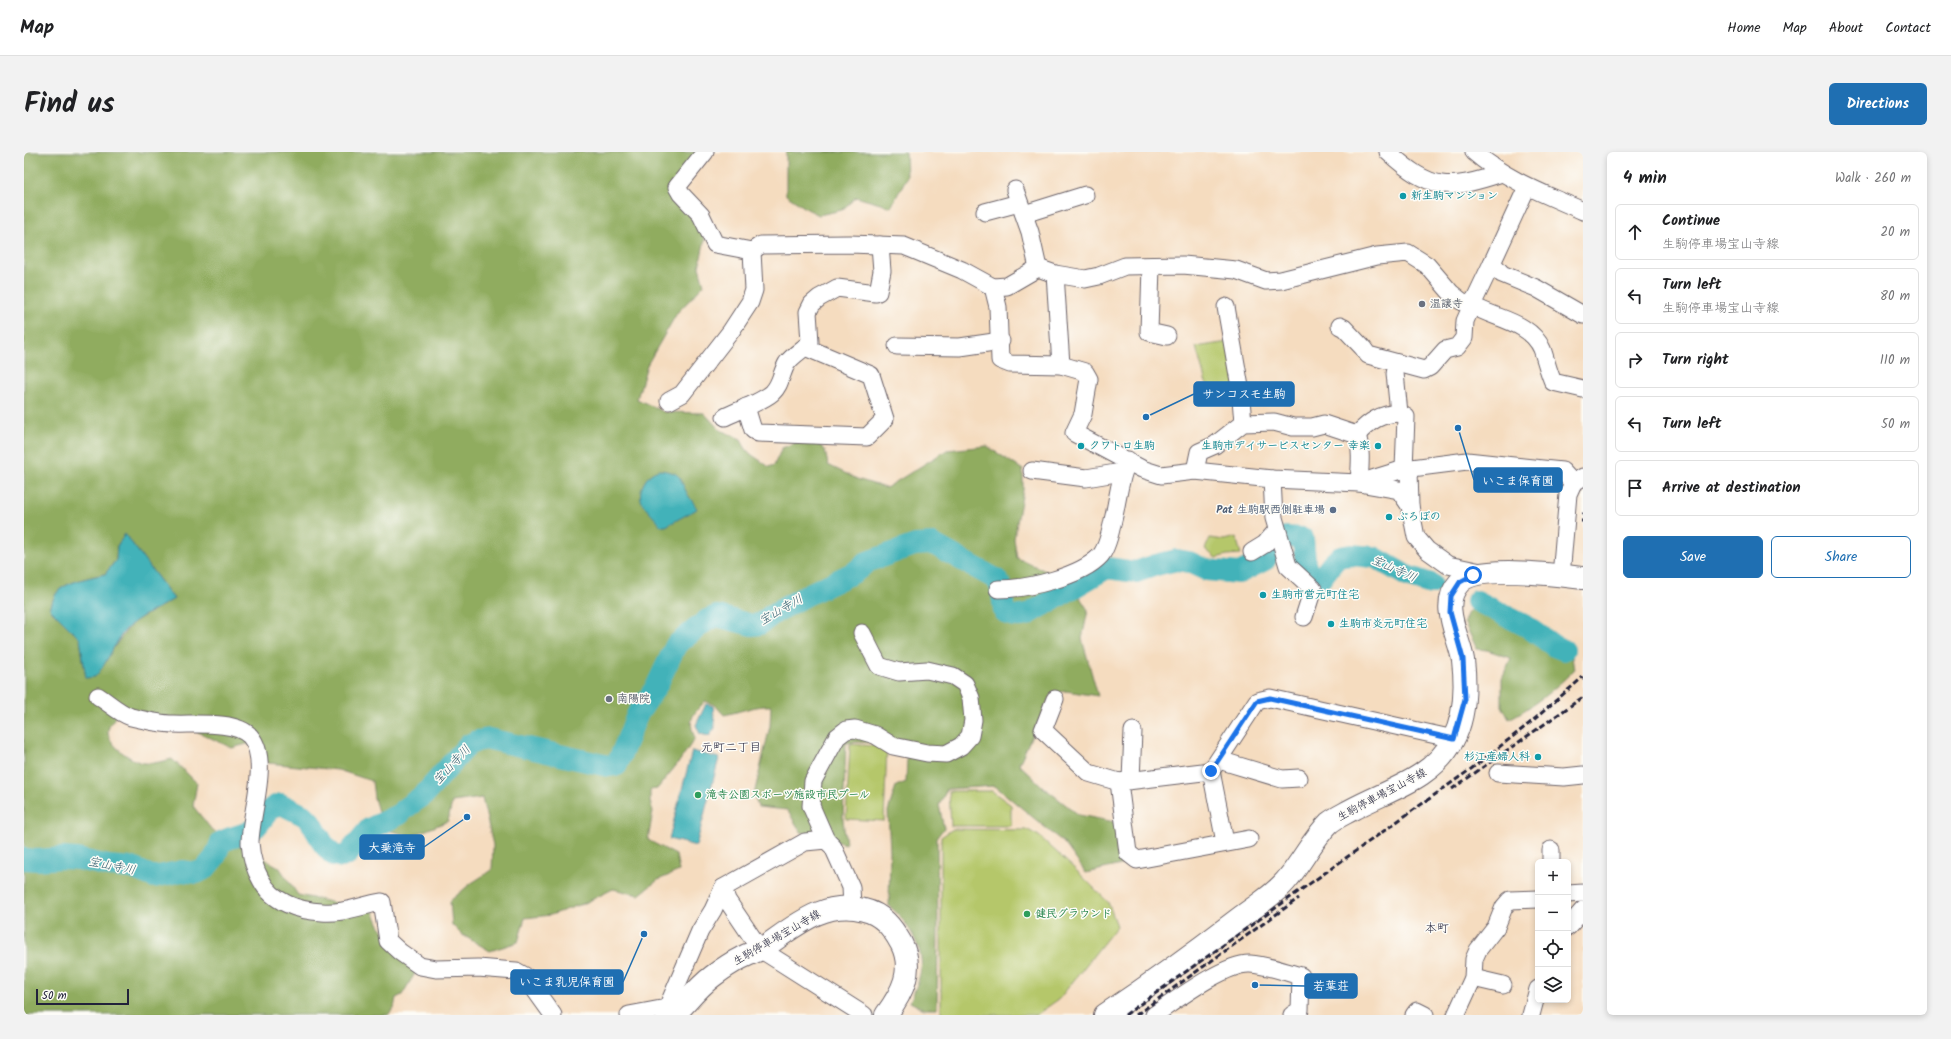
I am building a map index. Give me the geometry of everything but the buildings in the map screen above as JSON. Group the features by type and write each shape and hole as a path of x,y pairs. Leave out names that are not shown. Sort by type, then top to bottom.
{"main road":[{"name":"生駒停車場宝山寺線","path":"1105,1015 1222,931 1289,878 1329,823 1371,799 1400,788 1432,768 1444,754 1454,739 1465,699 1463,659 1450,612 1451,596 1460,582 1481,572 1583,578"},
{"name":"生駒停車場宝山寺線","path":"668,1014 711,978 739,959 760,949 804,920 825,910 836,907 852,907 870,911 886,920 895,932 904,950 908,967 905,984 896,1001 886,1015"}],"street":[{"path":"705,152 677,187 681,194 701,215 715,244 752,251 761,245 904,246 962,270 994,287 1007,286 1038,268 1055,274 1085,279 1099,276 1125,266 1182,265 1222,267 1236,270 1266,281 1281,280 1377,256 1408,253 1427,265 1451,293 1461,301 1516,324 1534,338 1542,349 1546,368 1552,382 1583,390"},
{"path":"1388,152 1419,177 1434,183 1448,185 1480,180 1502,173"},
{"path":"1474,152 1502,173 1527,187 1583,211"},
{"path":"1340,326 1344,328 1368,355 1424,370 1430,367 1445,350 1457,347 1464,338 1465,320 1527,187"},
{"path":"985,212 1019,202 1085,195"},
{"path":"1019,202 1038,268"},
{"path":"725,417 771,394 778,386 787,364 800,349 806,347 810,342 808,312 812,304 818,298 837,288 878,292 882,271 880,245"},
{"path":"669,401 682,394 731,331 750,302 754,290 755,271 752,251"},
{"path":"1492,262 1502,274 1536,288 1583,316"},
{"path":"1151,266 1148,332 1167,336"},
{"path":"1055,274 1061,365"},
{"path":"994,287 998,308 1000,360 1010,364 1061,365 1085,372 1089,379 1083,414 1074,433 1125,466 1160,474 1196,471 1272,479 1359,483 1399,490 1404,494 1410,506"},
{"path":"1226,307 1240,387 1243,424"},
{"path":"897,346 960,347 1000,341"},
{"path":"746,407 753,430 758,433 867,437 885,419 871,376 806,347"},
{"path":"1395,373 1399,413"},
{"path":"1357,435 1365,426 1385,414 1399,413 1406,417 1407,469 1410,506 1416,537 1428,550 1448,565 1481,572"},
{"path":"1196,471 1199,452 1215,445 1243,424 1274,422 1293,427 1312,428 1324,424 1357,435"},
{"path":"1357,435 1359,442 1359,483"},
{"path":"1359,483 1407,469 1467,461 1562,471 1578,480 1568,494 1561,576"},
{"path":"1032,471 1086,478 1125,466"},
{"path":"1001,589 1034,586 1089,566 1102,553 1113,522 1125,466"},
{"path":"1272,479 1274,518 1288,566 1313,590 1304,617"},
{"path":"1252,552 1265,544 1280,538"},
{"path":"852,907 851,887 833,847 826,840 811,806 813,781 837,737 846,730 855,729 876,735 893,746 927,753 946,754 961,746 970,736 974,720 971,698 964,684 953,676 927,670 899,672 879,666 862,633"},
{"path":"98,696 121,713 131,716 172,724 226,726 249,735 256,747 259,775 250,844 257,873 264,886 272,896 303,909 323,912 345,911 364,904 382,902 388,940 400,952 420,966 436,969 478,968 516,971 524,976 553,1015"},
{"path":"1225,842 1215,765 1257,701 1270,698 1454,739"},
{"path":"1055,699 1043,730 1089,773 1125,781 1215,765 1282,779 1299,778"},
{"path":"1133,731 1125,781 1128,853 1137,860 1225,842 1249,839"},
{"path":"1498,773 1564,776 1583,775"},
{"path":"629,1015 661,1009 668,1014 700,930 713,910 723,888 805,842 826,840"},
{"path":"723,888 727,900 760,949 864,1015"},
{"path":"1571,894 1583,893"},
{"path":"1456,1015 1473,978 1474,959 1478,950 1496,927 1504,907 1510,900 1535,900"},
{"path":"1154,1015 1204,980 1242,964 1251,964 1301,976 1300,1010 1292,1015"},
{"path":"1473,978 1503,985"},
{"path":"1531,1015 1535,1000"},
{"path":"1414,1015 1417,1011 1425,1015"}],"green space":[{"path":"24,152 698,152 672,188 705,238 699,267 704,285 677,313 647,365 637,399 664,412 704,413 720,430 741,439 743,445 752,455 769,467 774,465 782,448 797,442 814,440 825,450 828,465 857,479 886,488 947,450 987,446 1023,470 1023,490 1014,539 1017,558 1070,582 1088,610 1082,639 1098,696 1066,691 1051,694 1019,764 1043,787 1079,815 1115,822 1125,864 1086,873 1064,843 995,786 947,789 939,805 944,828 937,837 937,1009 924,1009 910,1002 921,970 920,953 917,944 907,926 889,906 890,852 888,811 896,786 906,782 907,757 878,744 864,742 846,743 843,820 846,844 801,832 787,810 758,807 754,795 770,726 771,706 753,708 724,715 715,705 705,701 692,717 691,721 695,738 679,762 657,789 650,790 650,802 653,811 648,840 676,855 679,871 658,880 639,895 613,889 585,903 551,915 525,918 518,942 490,951 461,934 452,925 450,901 470,884 492,870 493,845 482,798 452,802 448,821 412,836 383,829 374,798 372,781 338,770 268,763 254,742 232,748 179,723 121,710 108,730 110,738 117,748 134,760 145,763 172,759 197,783 193,806 212,830 279,867 298,895 373,911 379,925 417,970 402,995 396,998 394,1008 388,1015 24,1015","holes":["125,534 174,599 133,622 109,654 86,678 80,639 50,609 53,599 65,586 86,578 105,574 116,560 117,546"]},
{"path":"786,152 906,152 907,177 891,207 856,197 842,210 819,215 786,195"},
{"path":"1228,342 1236,387 1214,388 1206,383 1196,347"},
{"path":"1236,537 1241,554 1227,555 1216,558 1205,549 1210,538 1224,540"},
{"path":"1474,605 1490,610 1515,623 1553,632 1571,650 1574,670 1544,697 1509,719 1502,706 1502,678 1511,658 1487,650 1477,649 1464,622 1467,614"},
{"path":"850,744 887,747 884,821 846,819"},
{"path":"949,791 992,791 1011,805 1011,826 951,826"},
{"name":"健民グラウンド","path":"953,829 1028,830 1039,836 1108,902 1117,926 1059,999 1036,1015 941,1015 941,837"}],"water":[{"path":"659,470 677,474 697,509 666,526 661,526 648,511 641,501 640,495 649,475"},
{"path":"125,534 174,599 143,616 127,628 117,641 100,671 95,677 86,678 80,639 50,609 53,599 65,586 86,578 105,574 116,560 117,546"},
{"path":"706,704 713,706 715,728 709,736 700,734 696,725"},
{"path":"692,751 719,758 696,846 669,839"}],"waterway":[{"name":"宝山寺川","path":"24,859 77,859 109,866 132,868 154,877 182,871 197,873 205,869 215,857 221,842 252,830 270,810 281,804 305,816 311,822 324,845 333,855 342,857 348,854 369,829 400,814 404,809 424,795 468,745 477,741 489,739 608,766 617,765 637,715 656,687 676,645 707,620 717,616 752,625 760,624 773,614 809,594 855,572 867,562 915,545 933,544 996,579 1001,586 1004,611 1015,616 1027,615 1107,568 1136,572 1177,560 1189,562 1206,570 1239,573 1265,560 1274,543 1286,537 1303,538 1306,570 1319,581 1332,564 1340,557 1351,555 1374,557 1407,576 1431,584"},
{"name":"宝山寺川","path":"1477,601 1528,627 1554,646 1564,650"}],"railway":[{"path":"1125,1015 1471,769 1530,723 1583,677"},
{"path":"1452,789 1583,697"},
{"path":"1136,1015 1299,898"}],"place":[{"name":"新生駒マンション","path":"1403,196"},
{"name":"温譲寺","path":"1422,304"},
{"name":"サンコスモ生駒","path":"1146,417"},
{"name":"いこま保育園","path":"1458,428"},
{"name":"クワトロ生駒","path":"1081,446"},
{"name":"生駒市デイサービスセンター 幸楽","path":"1378,446"},
{"name":"Pat 生駒駅西側駐車場","path":"1333,510"},
{"name":"ぷろぼの","path":"1389,517"},
{"name":"生駒市営元町住宅","path":"1263,595"},
{"name":"生駒市炎元町住宅","path":"1331,624"},
{"name":"南陽院","path":"609,699"},
{"name":"杉江産婦人科","path":"1538,757"},
{"name":"滝寺公園スポーツ施設市民プール","path":"698,795"},
{"name":"大乗滝寺","path":"467,817"},
{"name":"健民グラウンド","path":"1027,914"},
{"name":"いこま乳児保育園","path":"644,934"},
{"name":"若葉荘","path":"1255,985"}],"district":[{"name":"元町二丁目","path":"731,747"},
{"name":"本町","path":"1437,928"}],"route":[{"path":"1211,771 1257,701 1262,699 1270,698 1454,739 1465,699 1463,659 1450,612 1451,596 1460,582 1473,575"}]}
